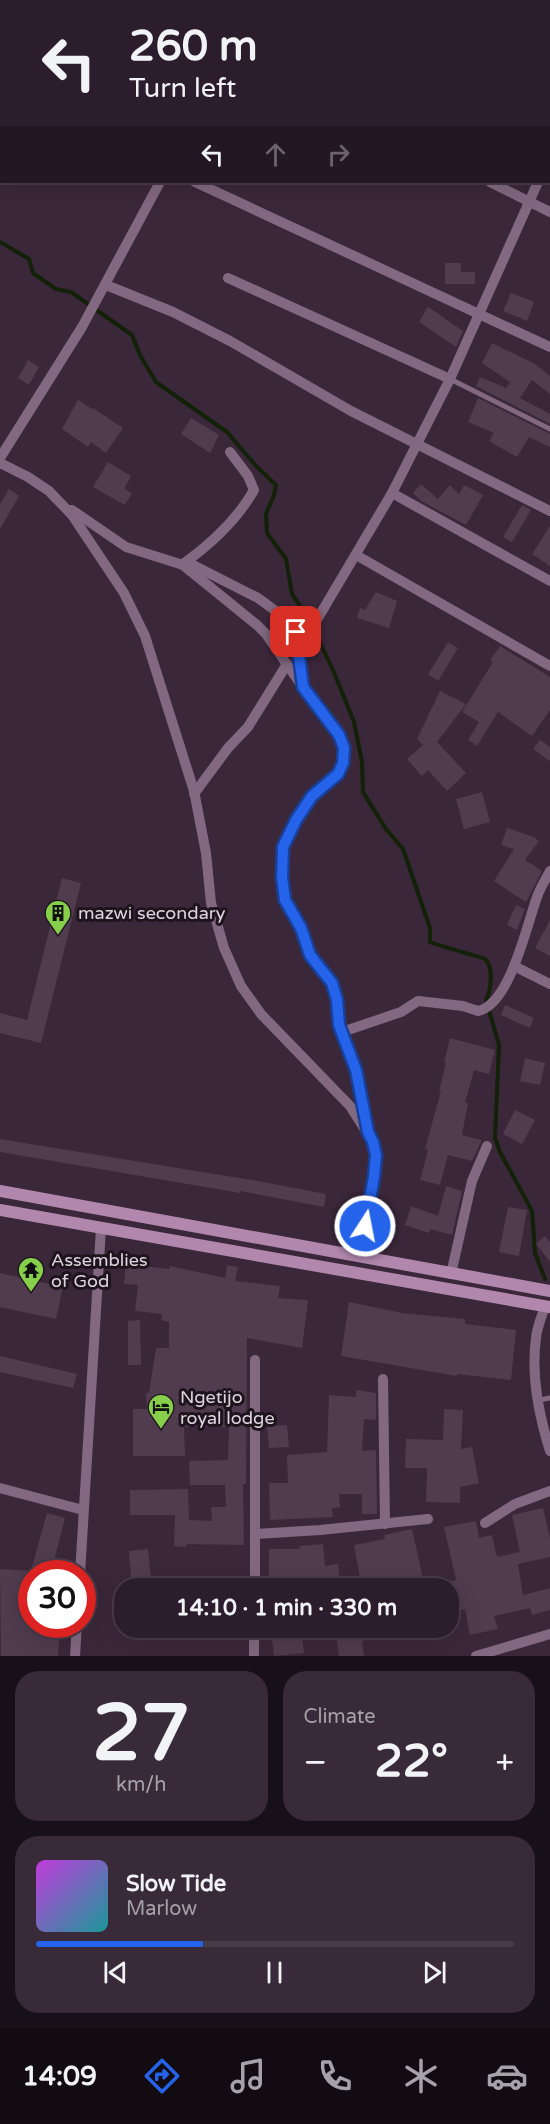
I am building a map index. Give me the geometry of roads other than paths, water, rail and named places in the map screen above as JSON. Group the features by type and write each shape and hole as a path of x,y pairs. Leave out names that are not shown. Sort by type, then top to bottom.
{"main road":[{"path":"0,1191 550,1291"},
{"path":"0,1210 547,1306"}],"street":[{"path":"0,458 96,303 159,183"},
{"path":"197,183 550,347"},
{"path":"492,183 550,212"},
{"path":"318,618 392,493 450,379 538,183"},
{"path":"228,278 450,379"},
{"path":"106,285 173,312 230,341 351,411 550,511"},
{"path":"185,563 207,548 254,490 248,476 230,452"},
{"path":"0,463 49,491 59,501 78,524 107,567 145,636 194,794 206,853 211,903 224,948 241,986 261,1014 350,1106 373,1142 376,1155 374,1177 358,1256"},
{"path":"392,493 550,581"},
{"path":"59,501 126,547 185,563 258,598 277,612 296,632 303,687"},
{"path":"356,555 550,666"},
{"path":"185,563 266,634 339,735 344,748 343,763 338,774 312,796 296,820 283,847 282,877 285,900 301,928 310,955 332,983 337,1000 339,1025 356,1070 368,1132"},
{"path":"194,794 228,748 248,727 287,664"},
{"path":"342,1032 401,1012 418,1001 425,1000 463,1006 477,1011 482,1010 497,996 509,979 538,894 550,871"},
{"path":"514,966 550,984"},
{"path":"451,1274 472,1181 487,1146"},
{"path":"81,1560 101,1228"},
{"path":"547,1306 536,1337 536,1362 544,1399 550,1450"},
{"path":"255,1360 255,1578"},
{"path":"383,1378 385,1524"},
{"path":"0,1488 83,1510"},
{"path":"485,1523 515,1504 550,1491"},
{"path":"256,1534 428,1519"},
{"path":"476,1656 550,1634"},
{"path":"75,1656 76,1638"},
{"path":"254,1638 254,1656"}],"lane":[{"path":"450,379 550,429"}],"waterway":[{"path":"0,242 29,259 33,273 56,289 71,292 132,335 140,355 156,382 227,432 276,485 266,514 267,533 286,559 292,594 309,619 354,722 362,762 363,792 386,829 403,849 430,928 430,942 485,959 490,968 490,985 486,1000 499,1045 495,1138 500,1152 532,1211 535,1253 545,1279"}],"place":[{"name":"mazwi secondary","path":"58,936"},
{"name":"Assemblies of God","path":"31,1293"},
{"name":"Ngetijo royal lodge","path":"161,1430"}]}
